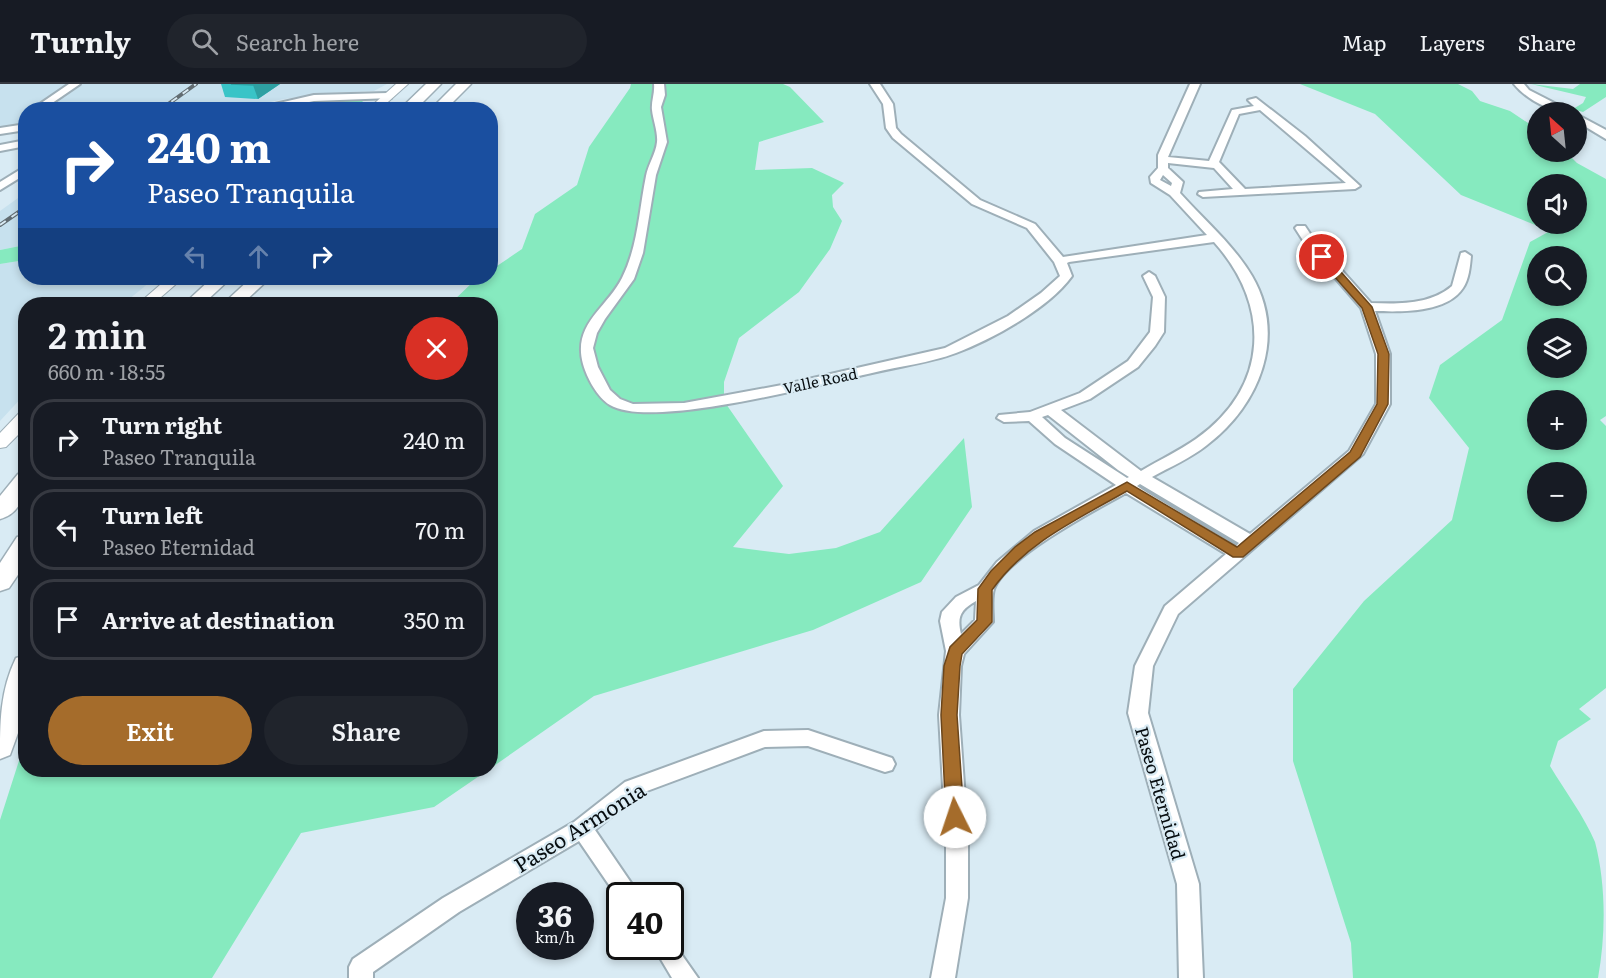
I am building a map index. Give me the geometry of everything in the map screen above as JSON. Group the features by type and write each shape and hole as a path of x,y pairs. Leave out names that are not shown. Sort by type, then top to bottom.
{"highway":[{"path":"415,102 434,84"},
{"path":"445,102 464,84"},
{"path":"201,297 214,285"},
{"path":"240,297 253,285"},
{"path":"0,511 18,490"},
{"path":"0,582 18,555"},
{"path":"0,747 18,690"}],"main road":[{"path":"381,102 402,84"},
{"path":"154,297 168,285"},
{"path":"0,443 18,424"}],"street":[{"path":"47,102 75,84"},
{"name":"Valle Road","path":"659,84 660,95 656,107 662,142 651,175 637,253 628,279 599,318 590,333 586,348 591,367 600,384 615,402 632,408 684,407 772,391 949,351 982,336 1052,292 1066,276 1060,261"},
{"path":"875,84 888,104 891,128 897,136 976,202 1031,226 1060,261 1086,254 1174,240 1215,238"},
{"path":"1162,164 1195,84"},
{"path":"1519,84 1526,92 1546,102"},
{"path":"294,102 314,98 388,96"},
{"path":"1203,194 1355,186 1253,100"},
{"path":"1241,191 1214,162 1234,112 1262,107"},
{"path":"1587,122 1604,131"},
{"path":"0,131 18,128"},
{"path":"0,148 18,145"},
{"path":"1162,164 1197,168 1216,165"},
{"path":"944,978 957,898 957,840 949,715 955,651 949,631 951,612 963,601 985,589 996,574 1020,550 1040,535 1202,442 1244,399 1258,371 1263,347 1262,326 1257,304 1244,273 1174,193 1179,183 1178,180 1162,164"},
{"path":"0,187 18,175"},
{"name":"Paseo Eternidad","path":"1191,978 1188,884 1138,713 1144,666 1171,610 1355,454 1383,404 1383,354 1367,307 1308,240 1301,228"},
{"path":"1367,307 1400,309 1436,301 1456,289 1464,271 1465,256"},
{"path":"1004,418 1032,416 1085,396 1133,364 1157,332 1159,297 1149,276"},
{"path":"1050,409 1107,456 1134,482 1197,529 1245,549"},
{"path":"1032,416 1060,441 1134,482 1212,520 1245,549"},
{"path":"1060,441 1080,433"},
{"path":"1197,529 1212,520"},
{"path":"955,651 984,622 985,589"},
{"name":"Paseo Armonia","path":"361,972 451,905 582,828 632,788 764,739 808,738 885,764"},
{"path":"582,828 619,882"},
{"path":"674,960 686,978"}],"shaded area":[{"path":"0,84 387,84 374,91 330,93 270,102 18,102 18,124 0,127"},
{"path":"18,198 18,246 0,250 0,211"},
{"path":"18,261 18,285 146,285 132,297 18,297 18,402 0,421 0,264"}],"green space":[{"path":"631,84 783,84 790,87 824,122 759,142 755,170 812,168 844,183 832,195 833,207 842,221 830,249 799,292 739,338 724,382 724,401 783,486 733,547 789,554 836,548 880,532 964,438 972,507 921,582 813,630 594,696 498,763 498,297 457,297 470,285 498,285 498,265 522,249 535,214 577,185 589,147"},
{"path":"1300,84 1458,84 1472,91 1480,101 1510,111 1527,122 1527,162 1576,162 1606,179 1606,416 1600,420 1606,426 1606,688 1579,709 1591,719 1558,741 1550,766 1591,832 1599,858 1604,909 1598,978 1353,978 1351,943 1293,761 1293,689 1364,601 1452,520 1469,448 1429,398 1440,365 1502,320 1527,250 1527,306 1587,306 1587,246 1529,246 1530,242 1545,234 1587,234 1587,174 1527,174 1527,222 1461,195 1375,114"},
{"path":"1531,84 1573,89 1580,84 1606,84 1606,97 1587,109 1587,102 1584,102 1586,97"},
{"path":"353,99 363,101 362,102 331,102"},
{"path":"18,246 18,261 0,264 0,250"},
{"path":"18,764 18,777 478,777 434,807 301,833 212,978 0,978 0,820"}],"railway":[{"path":"171,102 196,84"},
{"path":"0,225 18,213"}],"route":[{"path":"955,817 949,715 955,651 974,635 984,622 985,589 996,574 1020,550 1040,535 1127,486 1238,554 1355,454 1383,404 1383,354 1367,307 1322,257"}]}
